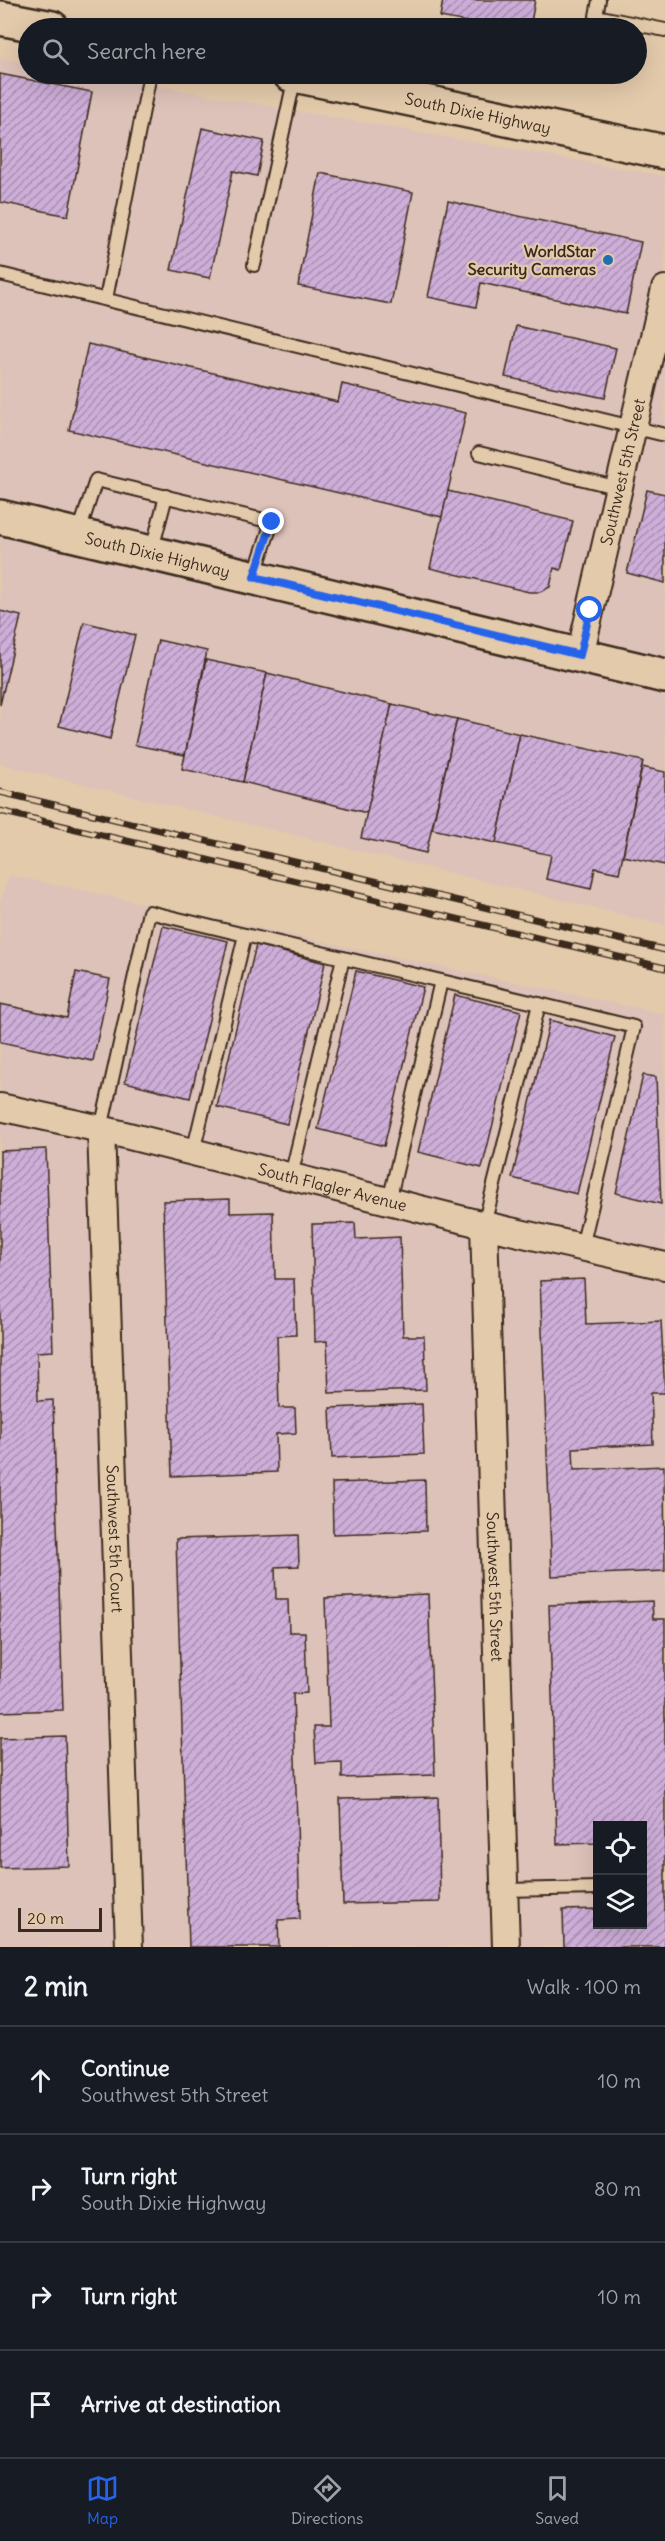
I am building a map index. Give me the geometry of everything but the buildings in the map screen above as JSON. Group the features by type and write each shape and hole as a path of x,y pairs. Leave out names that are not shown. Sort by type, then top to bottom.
{"main road":[{"path":"0,18 18,21"},
{"name":"South Dixie Highway","path":"340,84 665,152"},
{"name":"South Dixie Highway","path":"0,517 665,676"}],"street":[{"name":"Southwest 5th Street","path":"580,655 665,289"},
{"name":"South Flagler Avenue","path":"0,1107 101,1129 484,1225 665,1266"},
{"name":"Southwest 5th Court","path":"101,1129 129,1947"},
{"name":"Southwest 5th Street","path":"484,1225 506,1947"}],"lane":[{"path":"599,0 596,16 606,18"},
{"path":"647,26 665,30"},
{"path":"106,299 148,84"},
{"path":"254,265 290,84"},
{"path":"0,274 665,435"},
{"path":"479,453 619,488"},
{"path":"78,536 96,480 165,496 272,522 254,577"},
{"path":"151,553 165,496"},
{"path":"101,1129 149,912 634,1027 582,1247"},
{"path":"193,1152 245,935"},
{"path":"291,1176 343,958"},
{"path":"389,1201 441,981"},
{"path":"484,1225 539,1004"},
{"path":"504,1890 593,1888"}],"shaded area":[{"path":"0,58 18,61 18,84 145,84 665,176 665,925 0,764"},
{"path":"9,875 665,1014 665,1947 0,1947 0,902"}],"railway":[{"path":"0,792 665,950"},
{"path":"0,811 665,968"}],"place":[{"name":"WorldStar Security Cameras","path":"608,260"}],"route":[{"path":"272,522 254,577 580,655 590,610"}]}
